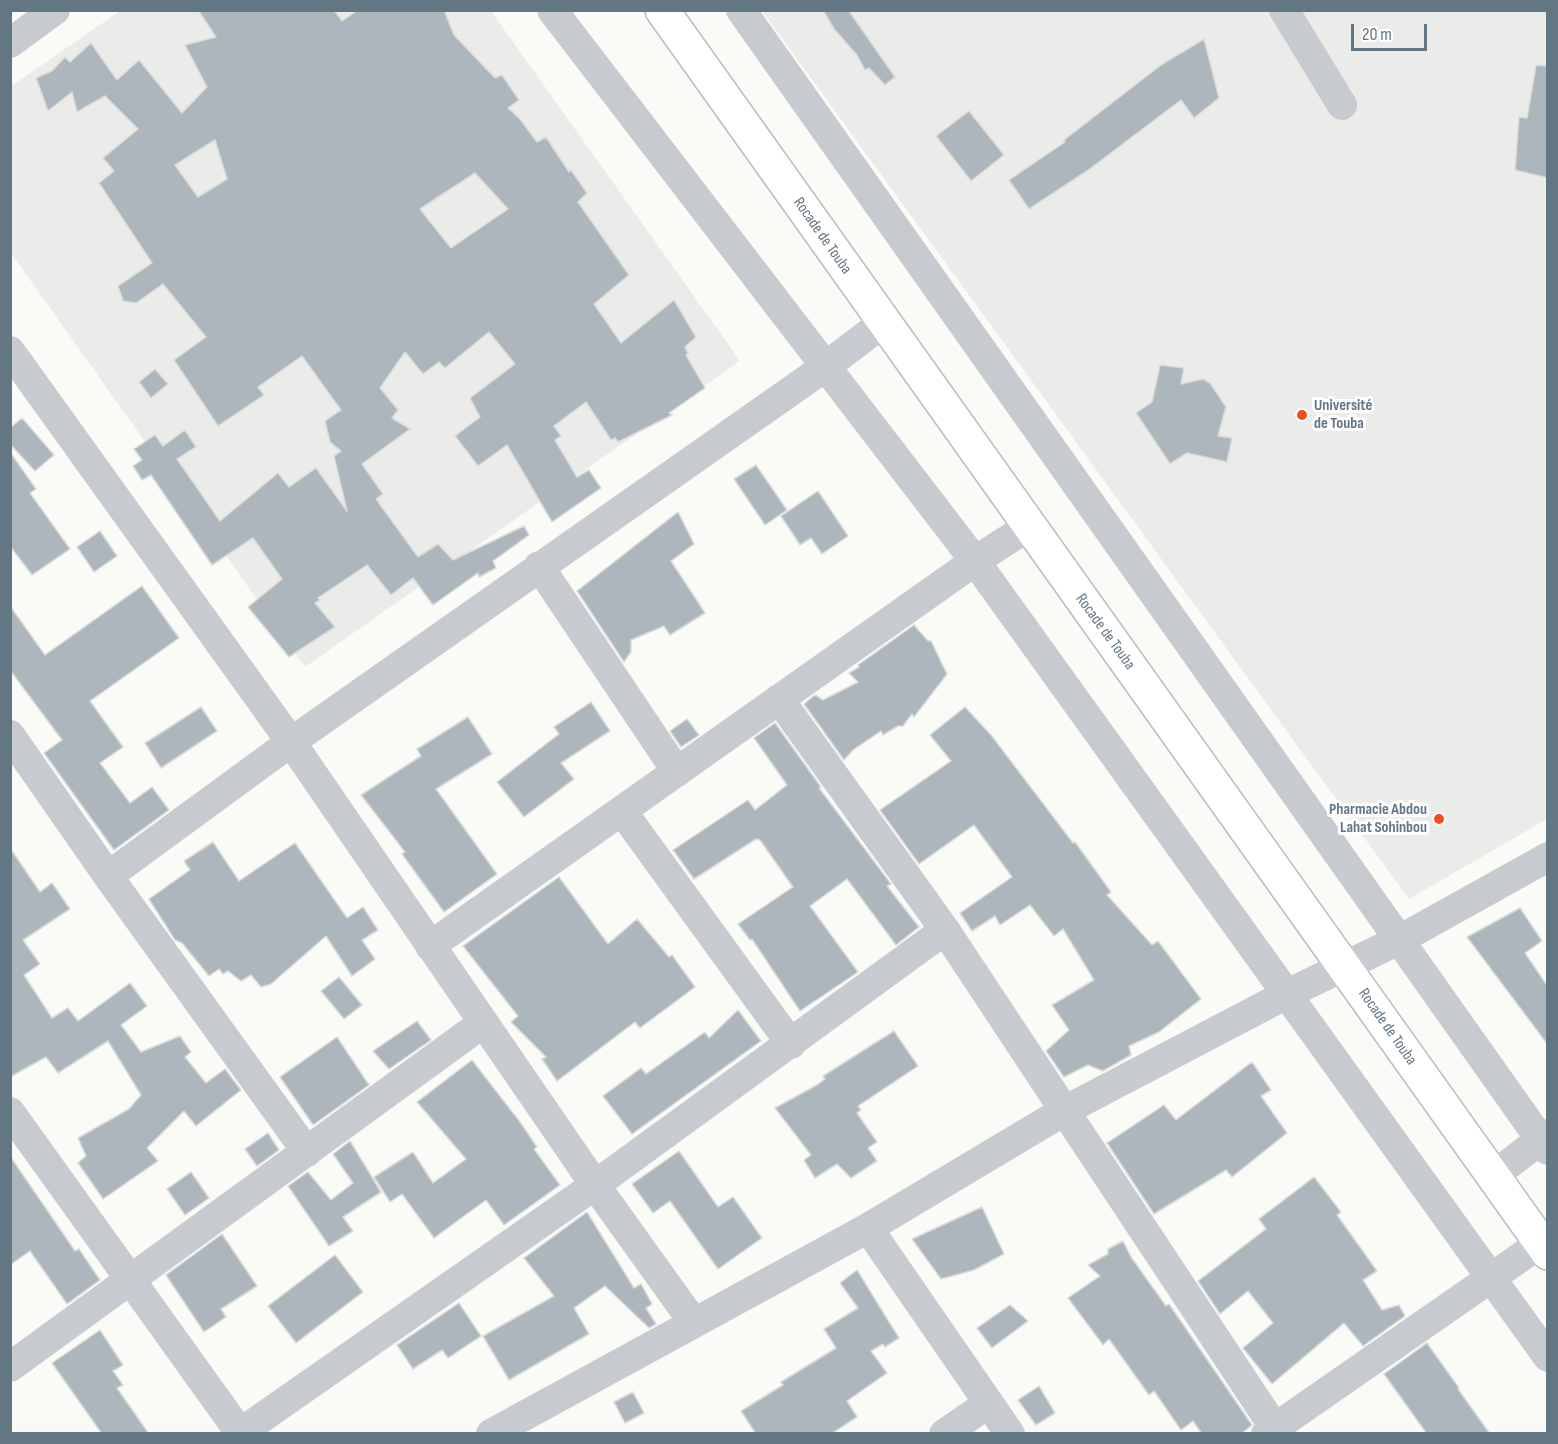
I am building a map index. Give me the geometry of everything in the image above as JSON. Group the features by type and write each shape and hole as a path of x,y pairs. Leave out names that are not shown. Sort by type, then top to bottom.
{"main road":[{"name":"Rocade de Touba","path":"662,10 1544,1248"}],"street":[{"path":"552,10 975,561 1548,1357"},
{"path":"741,10 1399,940 1545,1141 1493,1176"},
{"path":"1284,10 1342,105"},
{"path":"10,43 55,11"},
{"path":"108,876 291,742 825,367 884,322"},
{"path":"16,370 291,742 595,1185 694,1323"},
{"path":"430,946 975,561 1029,526"},
{"path":"539,566 677,772"},
{"path":"779,699 945,930 1270,1430 1490,1278 1544,1248"},
{"path":"10,735 108,876 307,1152"},
{"path":"622,811 791,1044"},
{"path":"492,1433 867,1228 1064,1111 1287,994 1399,940 1548,857"},
{"path":"10,1112 240,1433 595,1185 945,930"},
{"path":"10,1367 483,1023"},
{"path":"867,1228 1010,1434"},
{"path":"944,1434 989,1403"}],"shaded area":[{"path":"120,11 491,11 740,361 305,667 11,253 10,87"},
{"name":"Université de Touba","path":"762,11 1547,11 1547,819 1409,899"}],"building":[{"path":"198,10 334,10 342,21 358,10 444,10 454,35 495,78 502,75 519,100 508,108 520,119 537,142 546,137 569,172 571,170 587,193 578,202 629,275 594,304 621,343 674,300 696,337 685,347 688,353 686,355 705,388 669,413 672,415 618,442 615,438 611,440 586,402 554,426 561,436 555,440 577,477 589,470 601,488 552,522 507,445 478,466 455,436 480,417 470,398 515,364 489,332 445,368 439,362 423,374 405,352 380,388 398,410 392,418 410,429 362,464 383,494 376,499 418,557 438,544 453,560 524,526 529,535 493,561 496,568 479,577 478,573 433,605 413,578 391,595 367,565 318,598 320,600 315,603 335,627 289,657 248,607 282,579 253,538 212,565 151,475 142,480 133,466 142,460 134,449 155,435 163,446 185,430 196,447 177,459 220,521 278,473 289,487 316,468 347,511 334,456 341,451 330,442 325,421 341,410 302,356 258,387 264,395 218,426 174,360 206,337 163,284 136,303 123,301 118,286 152,263 99,183 114,171 103,158 138,129 105,96 77,112 72,92 48,111 36,78 52,71 65,57 70,62 91,43 117,80 139,60 182,113 207,87 185,45 216,37","holes":["215,140 227,179 198,197 175,165","475,173 508,209 451,248 420,209"]},
{"path":"823,10 849,11 895,77 885,85 869,68 865,70 857,55 834,29"},
{"path":"1204,39 1219,98 1194,118 1181,100 1087,171 1029,209 1009,180 1065,142 1064,140 1161,65"},
{"path":"1536,65 1548,66 1548,178 1515,170 1519,117 1527,118"},
{"path":"969,111 1004,155 971,181 936,136"},
{"path":"1160,365 1184,368 1181,384 1203,379 1210,383 1226,407 1218,436 1232,438 1227,462 1187,453 1170,464 1136,413 1152,402"},
{"path":"155,369 168,384 151,398 139,382"},
{"path":"22,418 54,455 35,471 10,444 10,428"},
{"path":"10,452 36,489 30,493 70,549 32,575 10,546"},
{"path":"756,465 787,510 765,525 734,479"},
{"path":"818,491 848,536 822,554 811,538 800,545 781,516"},
{"path":"678,512 694,544 671,561 705,613 670,635 664,626 631,640 631,652 624,662 577,591"},
{"path":"100,531 117,556 94,572 77,547"},
{"path":"142,586 179,638 90,701 123,747 100,763 130,803 152,787 169,810 114,850 44,753 62,740 10,670 10,606 45,655"},
{"path":"914,625 928,641 931,641 947,674 914,717 912,714 903,726 898,726 883,735 881,731 853,750 844,760 804,704 815,695 823,700 858,682 849,673"},
{"path":"591,702 610,731 561,763 574,779 524,817 497,782 559,734 554,727"},
{"path":"201,707 217,731 161,768 145,743"},
{"path":"965,707 991,735 1073,843 1075,842 1111,892 1107,895 1152,945 1158,941 1201,999 1159,1032 1129,1046 1131,1055 1103,1071 1088,1065 1064,1077 1046,1051 1069,1030 1052,1005 1094,980 1063,929 1054,936 1030,905 1000,925 995,916 972,931 960,913 1012,877 974,825 919,864 880,810 951,761 930,735"},
{"path":"468,717 492,754 436,789 497,874 444,912 402,854 405,852 361,795 421,756 417,749"},
{"path":"687,719 699,735 681,747 670,731"},
{"path":"775,723 821,787 819,788 891,884 887,886 919,927 896,945 847,879 810,906 858,972 800,1011 752,939 750,940 738,924 793,887 760,840 756,839 694,879 673,850 748,800 755,810 787,785 754,738"},
{"path":"213,842 239,881 295,843 347,918 363,907 378,930 362,940 375,959 352,976 326,936 271,984 261,987 251,975 241,981 228,971 223,974 219,969 209,976 182,943 175,940 149,899 190,870 184,861"},
{"path":"10,848 40,892 52,883 70,909 23,940 40,964 24,975 52,1018 68,1008 78,1021 130,983 147,1006 121,1025 141,1052 180,1036 191,1052 185,1057 206,1083 225,1069 241,1090 196,1126 184,1111 147,1148 158,1161 103,1199 78,1163 86,1156 78,1138 129,1109 141,1095 108,1041 58,1073 46,1057 10,1077"},
{"path":"559,877 608,944 637,919 669,957 672,955 695,987 640,1028 635,1022 557,1081 542,1059 546,1057 511,1022 518,1016 463,946"},
{"path":"1520,908 1542,941 1525,953 1548,987 1548,1045 1467,937"},
{"path":"339,977 362,1005 344,1019 321,991"},
{"path":"738,1010 761,1041 632,1134 603,1096 641,1068 646,1074 705,1032 709,1038"},
{"path":"417,1021 431,1040 389,1069 373,1051"},
{"path":"894,1031 918,1066 858,1106 861,1110 857,1113 877,1142 868,1148 877,1161 851,1178 837,1164 815,1178 804,1160 811,1155 775,1108 817,1085 825,1079 823,1076"},
{"path":"337,1037 369,1085 313,1125 280,1077"},
{"path":"472,1060 520,1122 537,1147 534,1149 560,1185 504,1225 486,1200 434,1238 402,1194 390,1202 374,1177 413,1152 433,1183 466,1159 417,1102"},
{"path":"1252,1062 1271,1090 1261,1096 1287,1133 1232,1177 1226,1170 1154,1214 1107,1143 1164,1105 1176,1120"},
{"path":"268,1133 279,1150 257,1166 245,1149"},
{"path":"350,1141 381,1192 343,1217 353,1231 329,1246 288,1186 308,1172 331,1200 353,1183 333,1154"},
{"path":"679,1151 718,1207 733,1197 762,1238 718,1269 670,1201 653,1213 632,1184"},
{"path":"10,1156 75,1251 79,1249 100,1280 67,1304 30,1251 10,1265"},
{"path":"191,1172 209,1198 185,1215 167,1189"},
{"path":"1314,1177 1341,1212 1337,1215 1377,1271 1363,1280 1382,1310 1399,1305 1405,1316 1363,1346 1344,1323 1272,1384 1243,1348 1273,1323 1248,1291 1220,1314 1198,1281 1266,1229 1259,1219"},
{"path":"982,1207 1004,1254 974,1270 941,1279 912,1239"},
{"path":"587,1212 634,1288 641,1284 652,1304 646,1308 656,1324 649,1328 605,1286 574,1308 589,1334 509,1380 483,1336 554,1296 524,1258"},
{"path":"222,1234 257,1286 221,1309 226,1317 204,1332 166,1275"},
{"path":"1123,1241 1131,1257 1166,1306 1169,1304 1252,1425 1241,1434 1202,1434 1193,1421 1181,1430 1154,1391 1149,1395 1109,1339 1103,1345 1068,1298 1100,1276 1088,1265 1108,1254 1108,1249"},
{"path":"335,1255 363,1292 296,1343 268,1306"},
{"path":"857,1270 899,1338 885,1347 883,1344 871,1351 887,1373 847,1401 857,1417 831,1434 756,1434 741,1411 783,1385 781,1382 836,1348 824,1329 858,1308 840,1283"},
{"path":"459,1303 481,1336 448,1358 442,1350 413,1369 397,1345"},
{"path":"1010,1305 1028,1321 992,1348 977,1328"},
{"path":"100,1330 123,1365 113,1371 123,1385 117,1388 149,1434 102,1434 52,1363"},
{"path":"1427,1343 1490,1434 1427,1434 1384,1374"},
{"path":"1039,1386 1055,1413 1036,1425 1018,1400"},
{"path":"633,1392 644,1413 625,1423 614,1402"}],"place":[{"name":"Université de Touba","path":"1302,415"},
{"name":"Pharmacie Abdou Lahat Sohinbou","path":"1439,819"}]}
